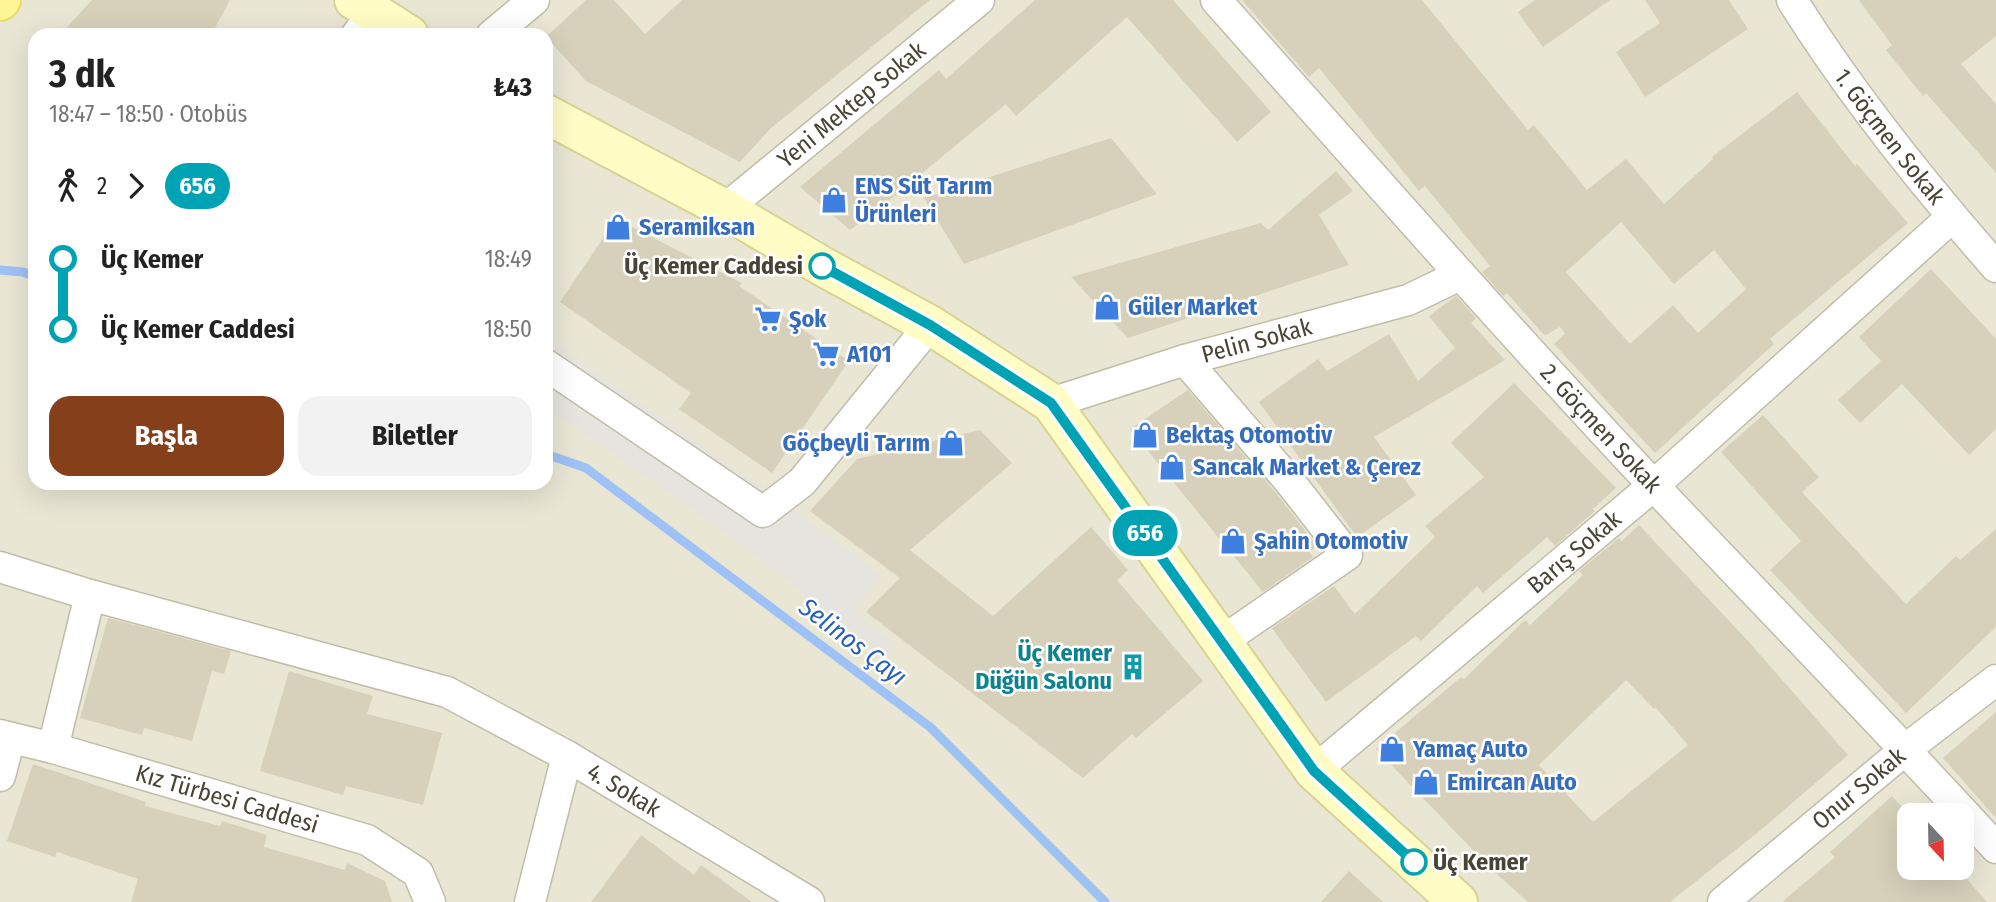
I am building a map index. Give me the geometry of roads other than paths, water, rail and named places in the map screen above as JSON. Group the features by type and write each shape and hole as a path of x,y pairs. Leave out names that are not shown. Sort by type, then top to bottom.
{"main road":[{"path":"356,14 391,28"},
{"path":"553,118 725,209 930,325 1051,403 1314,771 1458,902"}],"street":[{"path":"500,28 534,0"},
{"name":"Yeni Mektep Sokak","path":"725,209 979,0"},
{"name":"2. Göçmen Sokak","path":"1216,0 1460,275 1653,486 1906,749 1996,848"},
{"name":"1. Göçmen Sokak","path":"1792,0 1823,49 1952,217 1996,267"},
{"name":"Barış Sokak","path":"1314,771 1653,486 1952,217"},
{"name":"Pelin Sokak","path":"1051,403 1185,360 1408,300 1460,275"},
{"path":"553,370 764,512 802,482 930,325"},
{"path":"1185,360 1297,491 1347,555 1221,642"},
{"path":"0,567 90,595 447,692 567,757"},
{"path":"53,748 90,595"},
{"name":"Onur Sokak","path":"1723,902 1906,749 1996,680"},
{"path":"0,776 5,737"},
{"name":"Kız Türbesi Caddesi","path":"5,737 53,748 367,840 418,873 430,902"},
{"name":"4. Sokak","path":"530,902 567,757 809,902"}],"waterway":[{"name":"Selinos Çayı","path":"0,270 28,274"},
{"name":"Selinos Çayı","path":"553,456 586,468 930,727 1105,902"}],"place":[{"name":"ENS Süt Tarım Ürünleri","path":"834,200"},
{"name":"Seramiksan","path":"618,227"},
{"name":"Üç Kemer Caddesi","path":"822,266"},
{"name":"Güler Market","path":"1107,307"},
{"name":"Şok","path":"768,319"},
{"name":"A101","path":"826,354"},
{"name":"Bektaş Otomotiv","path":"1145,435"},
{"name":"Göçbeyli Tarım","path":"951,443"},
{"name":"Sancak Market & Çerez","path":"1172,467"},
{"name":"Şahin Otomotiv","path":"1233,541"},
{"name":"Üç Kemer Düğün Salonu","path":"1133,667"},
{"name":"Yamaç Auto","path":"1392,749"},
{"name":"Emircan Auto","path":"1426,782"},
{"name":"Üç Kemer","path":"1414,862"}]}
